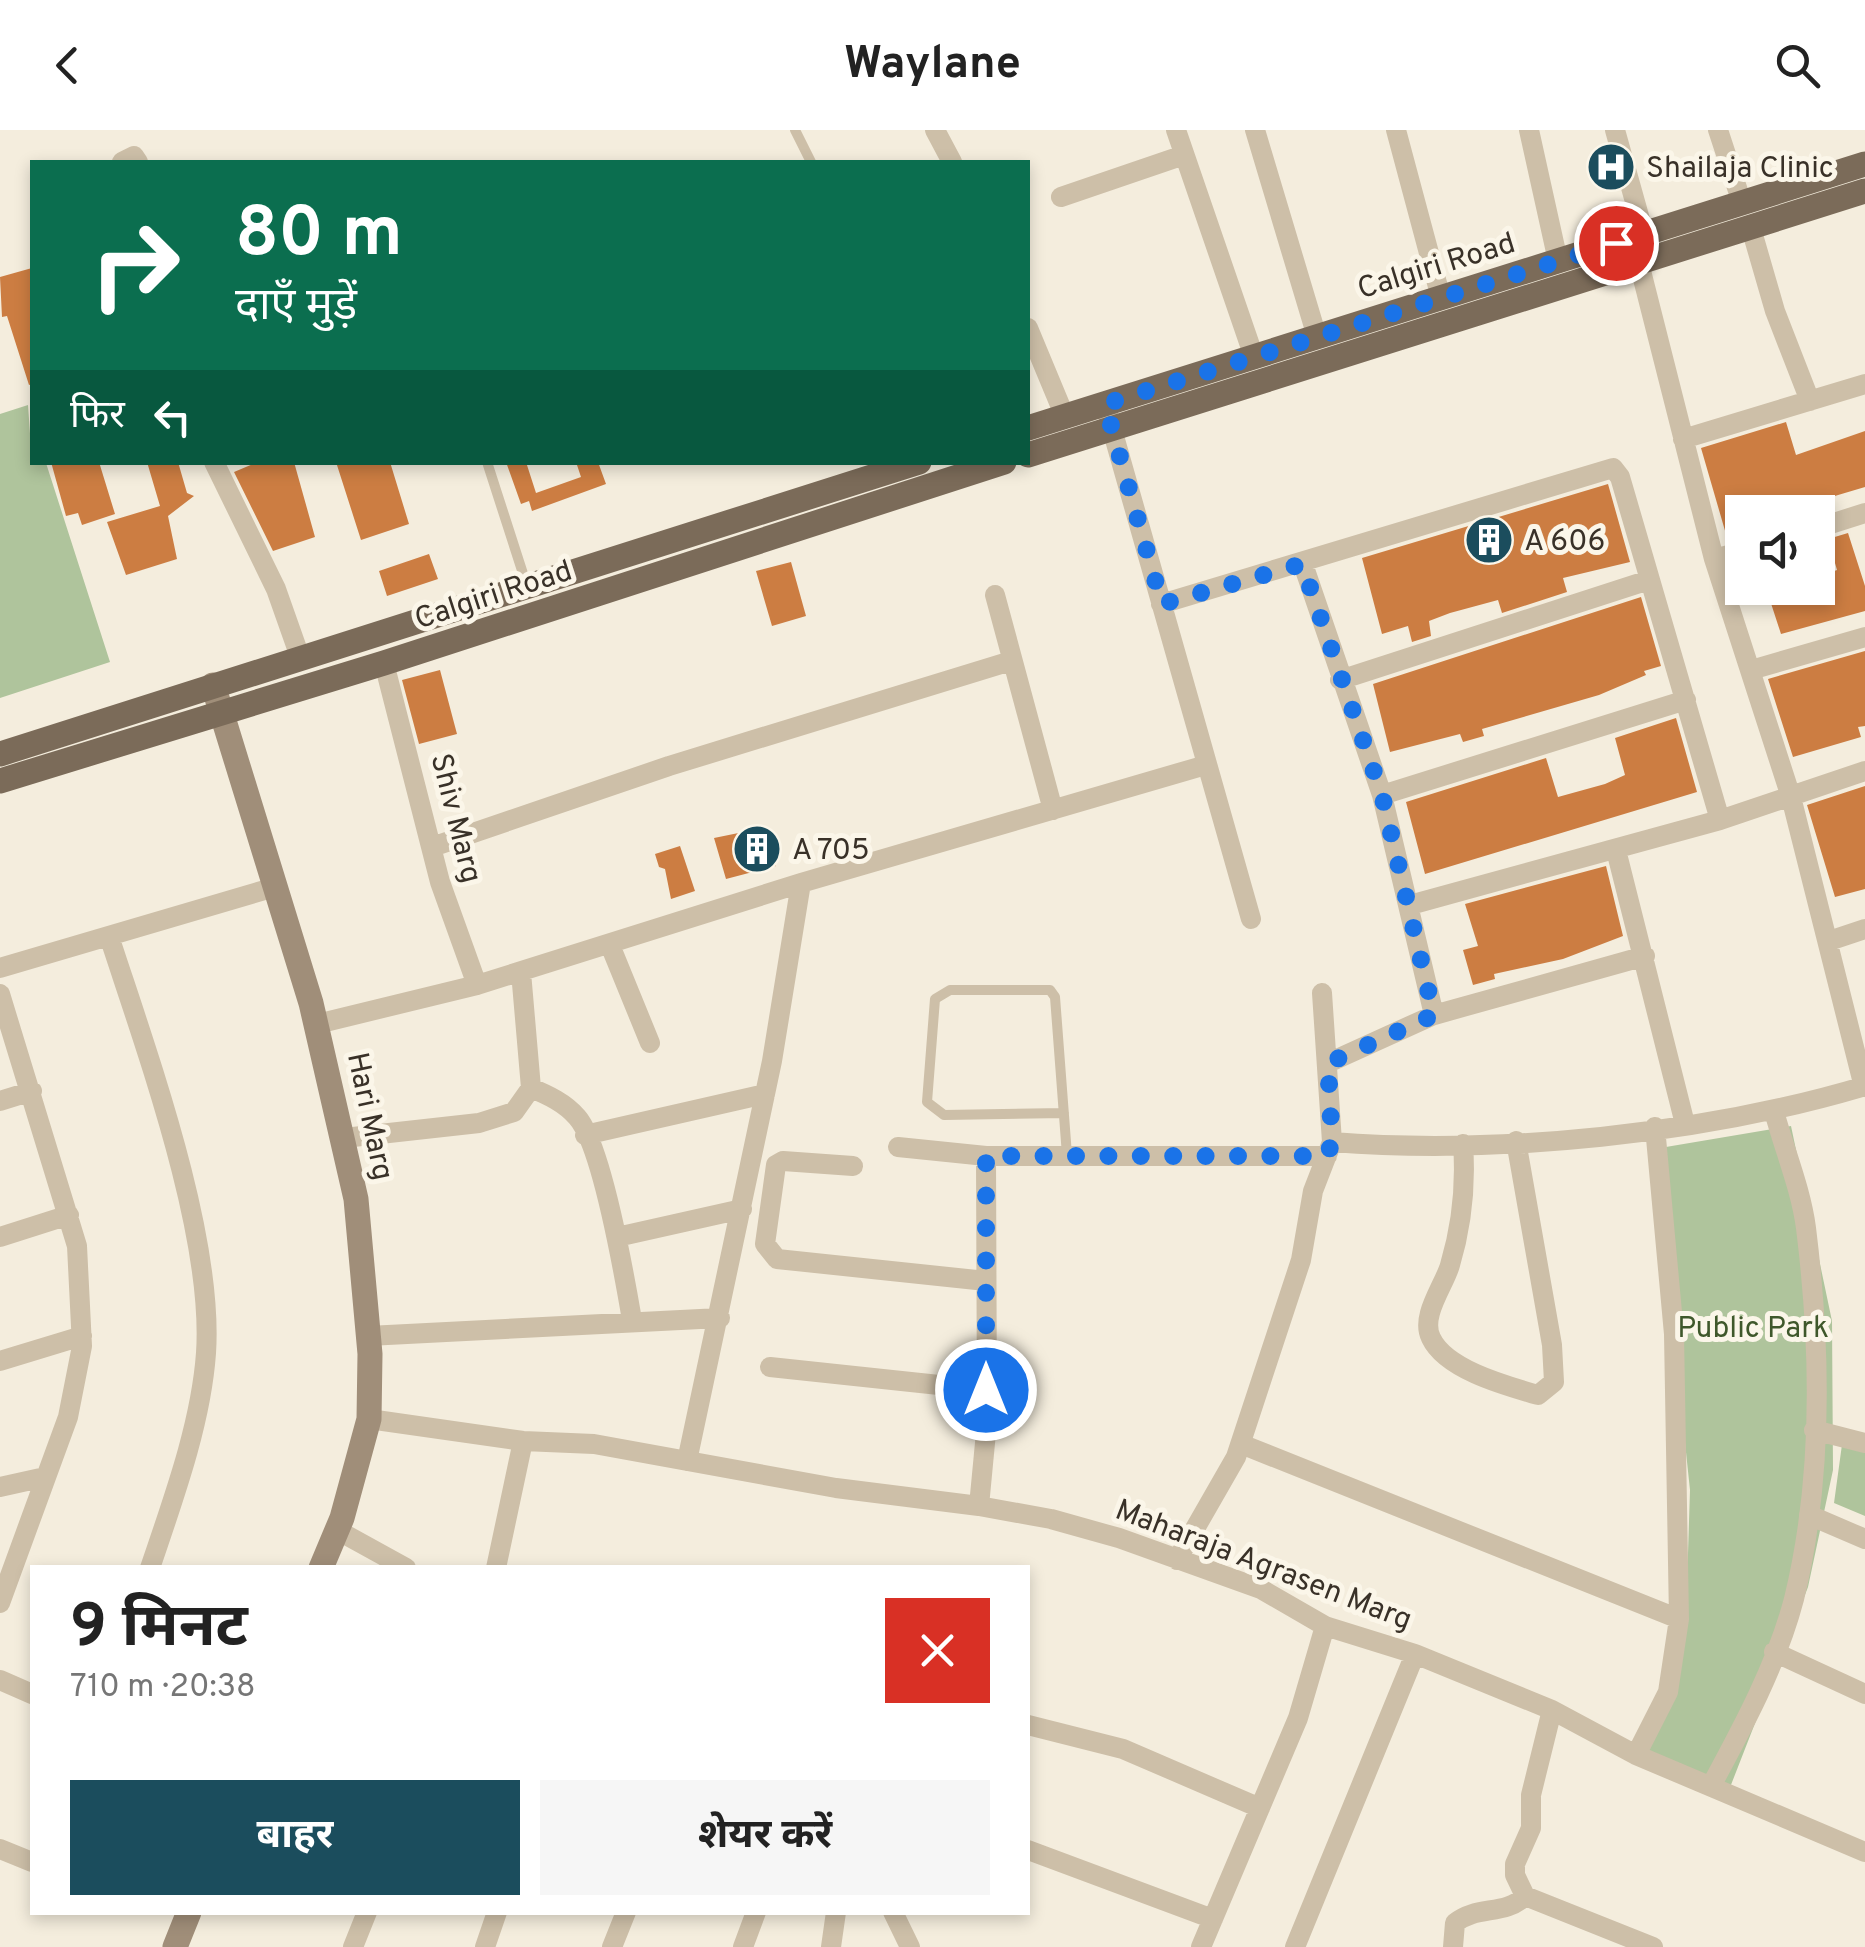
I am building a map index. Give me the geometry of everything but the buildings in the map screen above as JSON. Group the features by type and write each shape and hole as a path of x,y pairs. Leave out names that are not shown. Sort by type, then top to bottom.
{"main road":[{"name":"Calgiri Road","path":"1030,427 1065,416 1108,416 1639,263 1865,164"},
{"name":"Calgiri Road","path":"1030,454 1108,416 1254,357 1316,337 1644,234 1865,191"},
{"name":"Calgiri Road","path":"0,754 910,465"},
{"name":"Calgiri Road","path":"0,781 384,663 995,465"}],"street":[{"path":"935,130 951,160"},
{"path":"1176,130 1254,357"},
{"path":"1255,130 1316,337"},
{"path":"1396,130 1441,298"},
{"path":"1529,130 1558,261"},
{"path":"1616,130 1644,234"},
{"path":"1718,130 1775,312 1810,401"},
{"path":"1061,197 1184,155"},
{"path":"898,1147 986,1156 1068,1156 1398,1147 1599,1136 1730,1121 1864,1086 1791,797 1714,560 1639,263"},
{"path":"1030,333 1065,416"},
{"path":"1683,439 1865,384"},
{"path":"1108,416 1251,919"},
{"path":"215,465 276,589 300,657"},
{"path":"1162,604 1613,468 1620,477 1720,820"},
{"path":"1835,523 1865,513"},
{"path":"1714,560 1725,556"},
{"path":"1302,564 1382,795 1434,1015"},
{"path":"1340,680 1649,580"},
{"path":"995,595 1053,810"},
{"path":"1751,670 1865,637"},
{"path":"432,847 670,766 1011,661"},
{"name":"Shiv Marg","path":"384,663 432,847 477,985"},
{"name":"Hari Marg","path":"213,686 317,1024 356,1199 368,1336 369,1419 322,1565"},
{"path":"1382,795 1686,700"},
{"path":"317,1024 477,985 800,883 1206,766"},
{"path":"1410,904 1720,820 1865,771"},
{"path":"1616,850 1684,1124"},
{"path":"687,1461 765,1094 800,883"},
{"path":"0,968 275,887"},
{"path":"1829,941 1865,928"},
{"path":"109,936 150,1063 191,1219 203,1286 206,1353 190,1434 151,1565"},
{"path":"610,945 650,1043"},
{"path":"1328,1063 1434,1015 1645,956"},
{"path":"344,1138 479,1123 514,1112 532,1088 521,972"},
{"path":"1177,1560 1240,1444 1301,1260 1313,1191 1330,1149 1322,993"},
{"path":"0,994 78,1246 82,1336 68,1417 0,1603"},
{"path":"532,1088 555,1098 580,1119 617,1237 632,1320"},
{"path":"0,1101 32,1092"},
{"path":"585,1134 765,1094"},
{"path":"1712,1786 1750,1714 1793,1601 1814,1487 1806,1225 1774,1110"},
{"path":"1636,1755 1668,1692 1680,1619 1674,1334 1655,1127"},
{"path":"1463,1144 1462,1208 1450,1266 1428,1320 1431,1338 1449,1358 1538,1396 1554,1382 1552,1345 1516,1141"},
{"path":"979,1506 986,1390 986,1156"},
{"path":"852,1166 784,1160 776,1165 764,1244 769,1253 777,1259 986,1281"},
{"path":"617,1237 742,1209"},
{"path":"0,1236 69,1215"},
{"path":"368,1336 720,1318"},
{"path":"0,1361 82,1336"},
{"path":"770,1367 986,1390"},
{"name":"Maharaja Agrasen Marg","path":"369,1419 522,1441 594,1444 836,1488 1051,1519 1261,1589 1325,1626 1415,1654 1552,1710 1636,1755 1865,1852"},
{"path":"1814,1430 1865,1443"},
{"path":"497,1565 522,1441"},
{"path":"1240,1444 1680,1619"},
{"path":"0,1487 45,1476"},
{"path":"1809,1516 1865,1540"},
{"path":"336,1530 400,1565"},
{"path":"1201,1947 1298,1718 1325,1626"},
{"path":"1774,1652 1865,1694"},
{"path":"1294,1947 1415,1654"},
{"path":"0,1680 30,1693"},
{"path":"1552,1710 1531,1795 1531,1828 1514,1875 1525,1896 1653,1947"},
{"path":"1030,1725 1123,1749 1260,1808"},
{"path":"0,1849 30,1861"},
{"path":"1030,1851 1213,1919"},
{"path":"1453,1947 1455,1923 1470,1910 1502,1908 1525,1896"},
{"path":"175,1947 180,1915"},
{"path":"353,1947 366,1915"},
{"path":"484,1947 497,1915"},
{"path":"612,1947 625,1915"},
{"path":"743,1947 755,1915"},
{"path":"894,1915 910,1947"}],"lane":[{"path":"795,130 810,160"},
{"path":"488,465 528,586"},
{"path":"1064,1113 944,1115 932,1110 927,1102 935,999 950,990 1050,990 1055,997 1068,1156"}],"green space":[{"path":"28,405 30,465 47,465 110,662 0,698 0,414"},
{"name":"Public Park","path":"1791,1126 1832,1321 1833,1470 1808,1587 1729,1790 1640,1747 1686,1617 1690,1490 1654,1149"},
{"path":"1844,1430 1865,1436 1865,1516 1834,1503"}],"place":[{"name":"Shailaja Clinic","path":"1611,167"},
{"name":"A 606","path":"1489,540"},
{"name":"A 705","path":"757,849"}],"route":[{"path":"986,1390 986,1156 1327,1156 1332,1142 1328,1063 1434,1015 1382,795 1352,719 1302,564 1162,604 1105,404 1616,243"}]}
